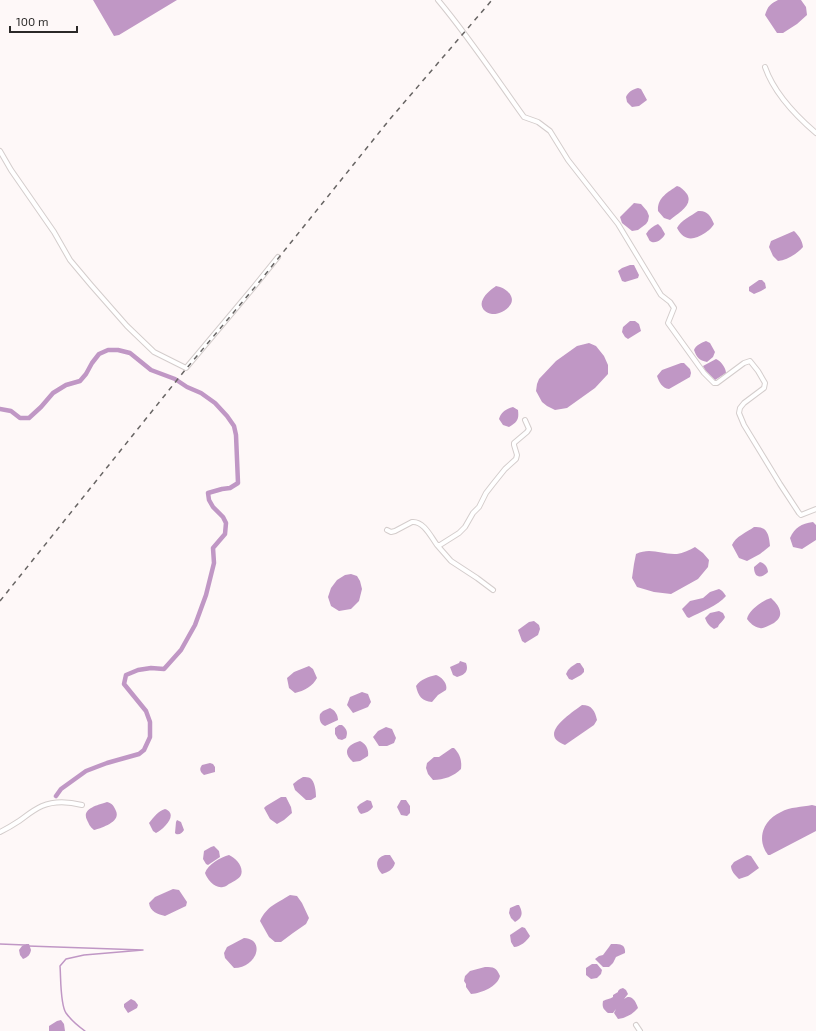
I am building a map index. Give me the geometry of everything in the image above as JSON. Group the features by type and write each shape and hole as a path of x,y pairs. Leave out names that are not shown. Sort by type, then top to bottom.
{"street":[{"path":"438,0 471,42 524,118 538,122 550,131 568,160 618,224 661,295 670,302 674,308 668,322 704,373 714,383 717,383 744,363 750,361 758,371 765,383 764,388 744,403 740,408 739,414 744,425 799,513 801,515 816,509"},
{"path":"765,67 768,76 783,100 816,133"},
{"path":"0,151 11,170 54,232 70,260 91,285 127,326 154,352 186,368 278,257"},
{"path":"437,545 440,545 459,533 465,527 473,513 479,507 486,493 505,469 516,459 517,455 514,443 529,429 525,420"},
{"path":"387,530 391,532 415,521 419,523 424,527 451,561 494,590"},
{"path":"0,832 34,810 49,804 71,803 82,805"},
{"path":"636,1025 640,1031"}],"shaded area":[{"path":"93,0 177,0 119,35 114,36"},
{"path":"778,0 801,0 806,7 807,15 783,33 777,33 765,15 767,9"},
{"path":"638,88 641,89 647,100 639,106 632,107 627,102 626,97 631,91"},
{"path":"677,186 687,194 689,198 684,209 670,220 664,218 658,211 658,206 661,199"},
{"path":"634,203 641,204 649,216 646,224 638,230 632,231 622,223 620,217"},
{"path":"698,211 704,211 708,214 712,218 714,224 701,236 693,238 686,237 677,228 684,220"},
{"path":"658,224 665,234 659,241 652,242 646,234 651,228"},
{"path":"794,231 800,238 803,247 792,256 778,261 773,256 769,247 771,241"},
{"path":"630,265 634,265 639,275 638,278 625,282 622,281 618,271"},
{"path":"759,280 762,280 765,283 766,288 754,294 749,291 749,287"},
{"path":"496,286 507,291 512,300 506,309 499,313 492,314 483,309 482,302 487,293"},
{"path":"630,321 635,321 639,324 641,331 628,339 622,332 623,327"},
{"path":"706,341 710,343 715,352 713,357 707,362 699,358 694,350 697,345"},
{"path":"589,343 596,346 604,356 608,365 608,374 595,388 567,408 555,410 547,406 542,402 536,391 539,379 556,361 577,346"},
{"path":"716,359 723,365 726,373 715,380 703,366"},
{"path":"684,363 690,369 690,377 669,389 664,387 657,376 662,370"},
{"path":"513,407 518,410 517,420 509,427 503,425 499,419 501,414"},
{"path":"813,522 816,525 816,540 802,549 793,547 790,538 794,531 802,525"},
{"path":"754,527 765,529 768,534 770,546 760,554 747,561 739,558 732,545 738,537"},
{"path":"695,547 709,560 708,567 698,579 671,594 654,592 637,587 632,578 636,554 652,551 677,554"},
{"path":"760,562 766,566 768,572 763,576 758,576 754,571 754,567"},
{"path":"351,574 357,576 360,581 362,589 359,601 351,609 339,611 331,606 328,597 331,588 337,580 345,575"},
{"path":"719,589 726,596 723,600 689,618 687,617 682,609 690,601 703,598 710,592"},
{"path":"771,598 779,608 779,618 764,628 754,626 747,619 748,616 756,606"},
{"path":"719,611 723,613 725,617 718,627 714,629 708,624 705,618 710,613"},
{"path":"534,621 539,625 540,629 538,635 525,643 522,641 518,630 529,622"},
{"path":"460,661 466,663 467,670 464,674 457,677 453,675 450,667 459,663"},
{"path":"577,663 580,663 584,669 584,672 572,680 569,679 566,674 568,670"},
{"path":"309,666 313,669 317,678 308,688 295,693 289,688 287,678 294,672"},
{"path":"436,675 444,681 446,690 438,695 432,702 423,699 419,695 416,686 422,680"},
{"path":"362,692 368,694 371,702 368,707 353,713 347,705 350,697"},
{"path":"582,705 591,707 594,711 597,720 594,725 565,745 557,741 554,736 558,725"},
{"path":"330,708 336,713 338,720 325,726 320,721 320,714"},
{"path":"342,725 347,731 346,738 342,740 338,739 335,734 335,728"},
{"path":"386,727 392,729 396,738 394,743 387,746 379,746 373,737 378,731"},
{"path":"360,741 367,747 368,756 360,761 353,762 348,755 348,749"},
{"path":"454,748 459,755 461,760 461,769 448,777 433,780 428,774 426,768 427,763 434,757 439,757"},
{"path":"210,763 215,767 215,772 204,775 200,770 201,766"},
{"path":"303,777 312,779 314,784 316,797 311,800 306,800 295,790 293,784"},
{"path":"281,797 286,797 292,813 277,824 270,819 264,808"},
{"path":"367,800 371,801 373,807 368,812 361,814 357,807"},
{"path":"401,800 406,800 410,806 410,813 407,816 401,815 397,807"},
{"path":"107,802 112,804 116,811 116,818 110,824 94,830 87,820 86,813 92,808"},
{"path":"812,805 816,806 816,831 768,855 762,843 762,836 763,830 770,820 775,815 785,810"},
{"path":"165,809 171,814 169,821 156,833 153,831 149,823 154,816"},
{"path":"177,820 181,822 184,830 179,834 175,833"},
{"path":"214,846 219,851 220,857 208,865 203,859 204,851"},
{"path":"229,855 239,863 242,872 241,875 238,879 225,887 214,885 209,881 205,873 215,861"},
{"path":"385,855 390,855 395,863 390,870 382,874 377,866 377,863 379,858"},
{"path":"747,855 751,856 759,868 748,876 739,879 732,871 731,866 734,862"},
{"path":"173,889 179,890 187,902 186,906 165,916 151,909 149,903 155,897"},
{"path":"290,895 297,896 309,918 306,924 281,942 275,942 269,937 260,921 269,909"},
{"path":"519,905 522,915 520,919 515,922 509,913 510,908"},
{"path":"522,927 525,928 530,936 519,946 514,947 511,942 510,935"},
{"path":"244,938 255,943 257,948 256,953 253,959 248,963 242,967 234,968 225,958 224,953 227,947"},
{"path":"26,944 29,944 31,950 28,956 23,959 19,950"},
{"path":"611,944 619,944 623,946 625,953 616,957 609,967 603,967 595,959 603,955"},
{"path":"592,964 597,964 602,970 601,974 597,978 591,979 586,975 586,968"},
{"path":"485,967 493,967 496,969 500,976 498,980 488,989 471,994 464,981 465,976 470,971"},
{"path":"623,988 628,994 624,999 631,997 635,1000 638,1008 624,1018 618,1019 614,1013 616,1009 613,1013 608,1013 603,1008 603,1001 613,997 613,995"},
{"path":"131,999 138,1005 137,1008 128,1013 124,1007 124,1004"},
{"path":"61,1020 64,1024 65,1031 49,1031 49,1026"}],"waterway":[{"path":"0,409 11,411 20,418 29,418 53,393 66,385 80,381 99,354 108,350 118,350 130,353 151,370 175,379 187,387 201,393 215,403 234,426 236,435 238,483 230,488 208,493 209,500 213,507 223,517 226,523 225,534 213,548 214,563 206,595 195,625 181,650 164,669 151,668 138,670 126,675 124,684 146,711 150,722 150,737 144,750 139,754 107,763 86,771 61,789 56,796"},
{"path":"0,944 25,945"},
{"path":"28,946 143,950 84,955 66,959 60,966 64,1009 70,1018 85,1031"}],"railway":[{"path":"0,601 181,375 260,281 390,119 492,0"}]}
